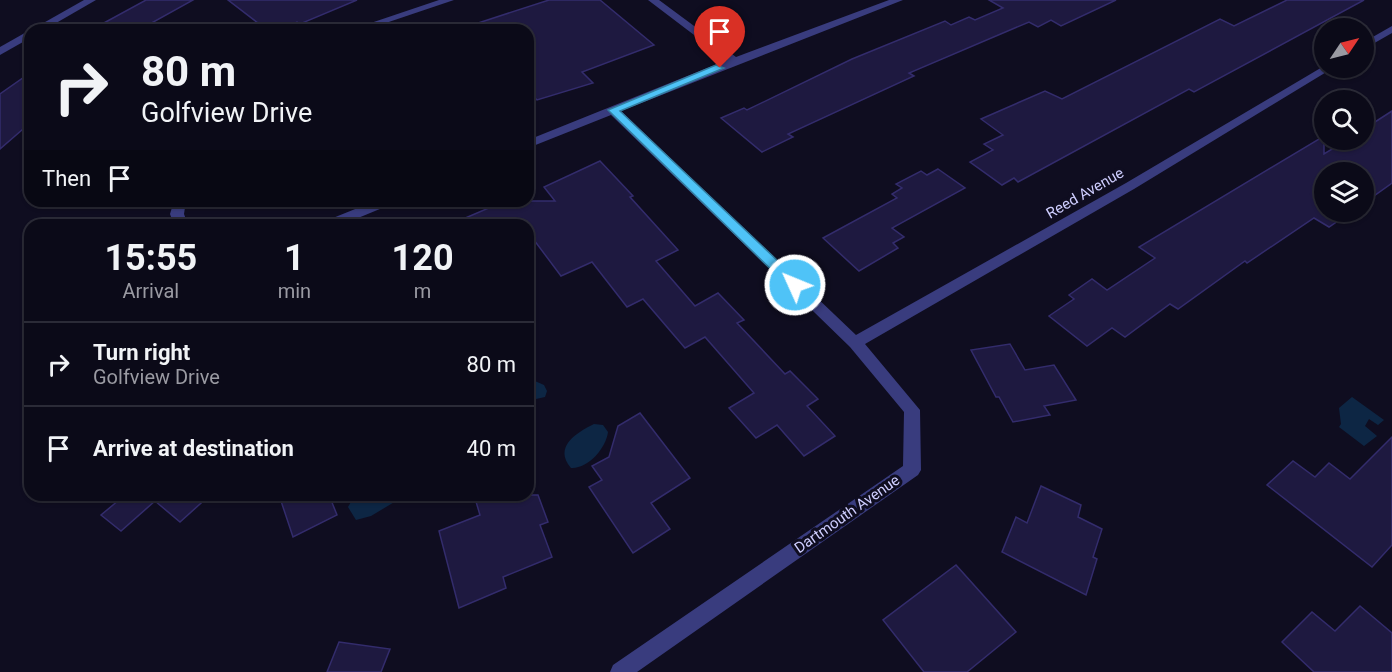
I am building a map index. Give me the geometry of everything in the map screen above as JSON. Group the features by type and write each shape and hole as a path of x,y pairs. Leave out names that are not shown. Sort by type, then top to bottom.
{"street":[{"path":"47,24 91,0"},
{"path":"374,24 449,0"},
{"path":"653,0 735,61"},
{"path":"534,142 735,61 898,0"},
{"path":"1374,40 1392,29"},
{"path":"0,52 24,37"},
{"name":"Reed Avenue","path":"855,343 1131,186 1314,76"},
{"name":"Dartmouth Avenue","path":"613,110 855,343 912,410 912,470 621,672"},
{"path":"343,219 372,207"}],"water":[{"path":"534,381 544,385 547,391 545,397 534,400"},
{"path":"1352,397 1384,420 1378,425 1369,419 1365,426 1377,436 1364,446 1339,427 1341,424 1339,408"},
{"path":"594,424 603,425 608,432 604,445 590,461 571,468 564,454 566,447 574,436"},
{"path":"352,501 396,501 371,516 356,520 348,507"}],"building":[{"path":"146,0 193,0 150,24 102,24"},
{"path":"228,0 357,0 300,24 297,22 259,24"},
{"path":"549,0 600,0 654,45 582,72 593,83 537,100 534,97 534,24 475,24"},
{"path":"989,0 1116,0 1061,26 1051,20 1038,27 1029,22 909,73 914,76 788,134 793,137 762,152 721,118 744,108 747,110 852,59 945,21 951,25 969,17 975,20 1003,8"},
{"path":"1287,0 1364,0 1331,18 1314,18 1314,27 1194,92 1189,89 1018,182 1014,178 1002,185 970,162 993,150 984,144 1003,135 981,119 1045,91 1062,99 1220,19 1234,26"},
{"path":"24,77 24,128 0,149 0,94"},
{"path":"1392,111 1392,183 1374,196 1374,162 1314,162 1314,218 1247,263 1245,261 1178,309 1170,304 1125,337 1112,328 1087,346 1049,316 1074,299 1069,295 1092,279 1107,290 1155,258 1139,247 1314,142 1314,150 1324,150 1324,154 1331,150 1374,150 1374,123"},
{"path":"600,161 678,250 656,261 695,306 718,293 744,320 737,323 785,374 790,371 818,399 807,406 835,436 804,456 777,425 756,438 729,408 754,393 705,337 685,348 643,299 627,307 592,262 561,276 534,240 534,219 463,219 491,207 534,207 534,201 555,201 544,187"},
{"path":"938,169 965,188 892,228 904,237 893,243 898,248 859,271 823,238 897,198 892,194 902,188 896,184 921,171 927,175"},
{"path":"1321,222 1336,222 1329,227"},
{"path":"1010,344 1025,370 1054,365 1076,400 1044,406 1050,415 1013,422 999,397 996,397 971,350"},
{"path":"640,413 690,478 651,503 670,529 633,553 589,487 602,480 592,466 609,457 618,426"},
{"path":"1392,437 1392,545 1372,567 1267,485 1293,461 1315,477 1329,463 1350,479"},
{"path":"1041,486 1081,505 1078,517 1102,529 1093,557 1097,559 1086,595 1002,552 1016,517 1027,523"},
{"path":"534,495 538,495 548,522 540,525 552,557 503,577 506,588 459,608 439,531 480,515 476,501 534,501"},
{"path":"118,501 155,501 121,531 101,515"},
{"path":"155,501 203,501 180,522"},
{"path":"281,501 331,501 337,515 293,537"},
{"path":"956,565 1016,632 967,672 924,672 883,620"},
{"path":"1360,606 1392,633 1392,672 1314,672 1282,642 1312,612 1335,631"},
{"path":"339,642 390,649 381,672 327,672"}],"route":[{"path":"720,68 613,110 795,285"}]}
